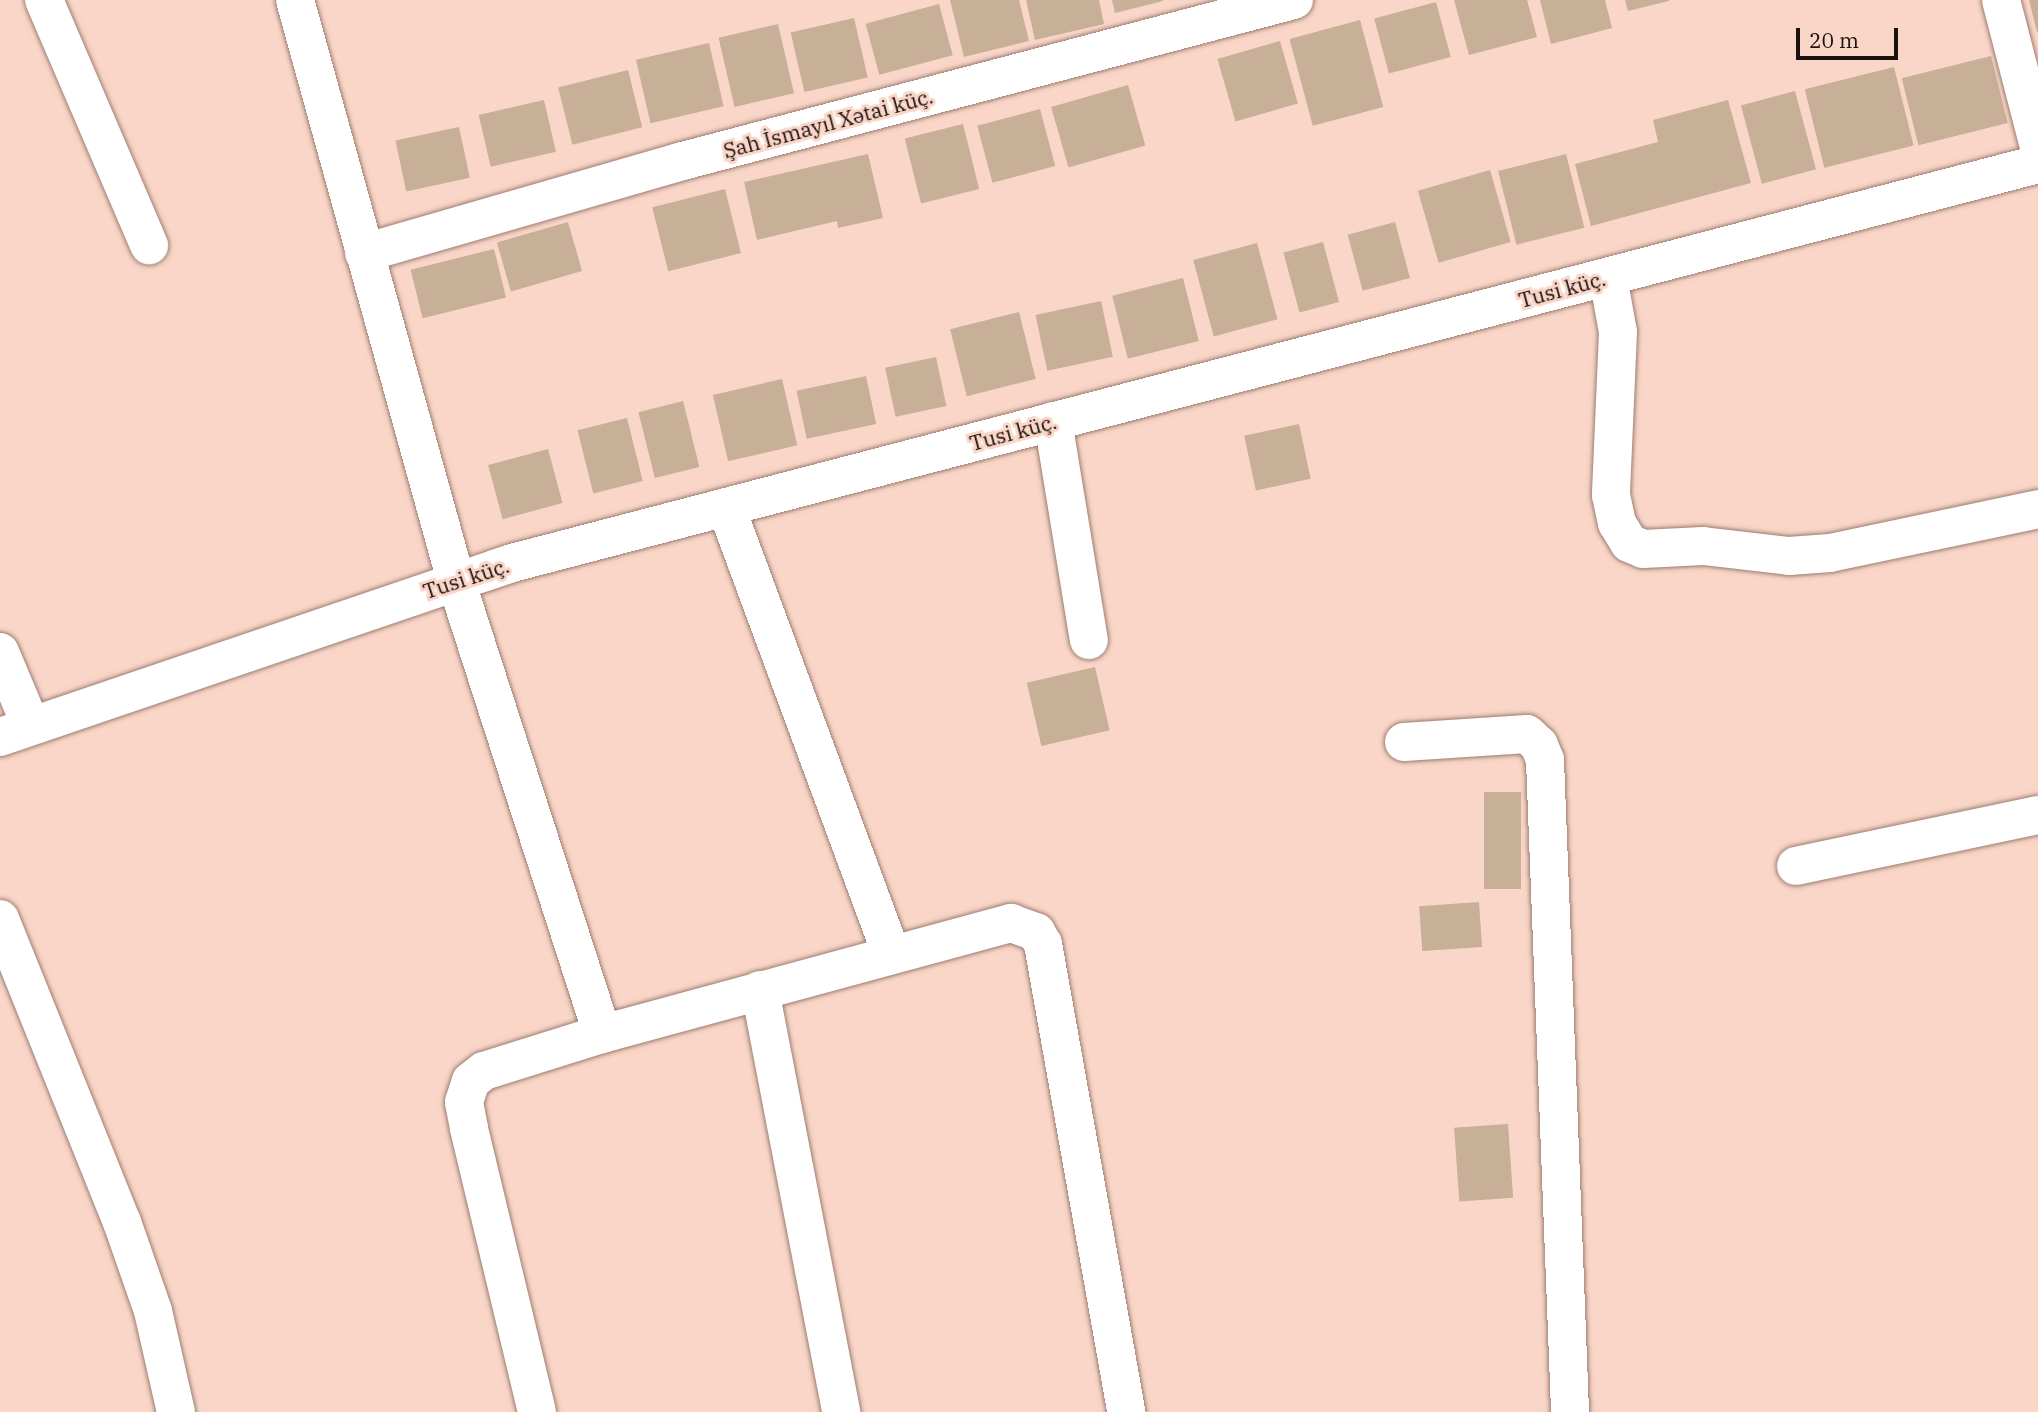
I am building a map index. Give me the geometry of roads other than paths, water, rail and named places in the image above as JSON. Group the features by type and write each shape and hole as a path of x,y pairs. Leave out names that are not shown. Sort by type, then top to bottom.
{"street":[{"path":"44,0 149,245"},
{"path":"295,0 456,581 602,1034"},
{"name":"Şah İsmayıl Xətai küç.","path":"364,253 679,162 1294,0"},
{"path":"2001,0 2038,143"},
{"name":"Tusi küç.","path":"16,731 456,581 726,507 2038,164"},
{"path":"1608,277 1618,332 1611,495 1617,523 1629,544 1643,548 1703,546 1789,556 1830,553 2038,509"},
{"path":"1054,421 1089,640"},
{"path":"726,507 891,953"},
{"path":"0,652 16,731"},
{"path":"1404,742 1527,734 1539,745 1545,760 1570,1412"},
{"path":"1796,866 2038,815"},
{"path":"0,919 126,1234 153,1311 176,1412"},
{"path":"537,1412 464,1102 471,1081 484,1071 602,1034 891,953 1011,923 1036,932 1043,944 1126,1412"},
{"path":"760,990 841,1412"}]}
